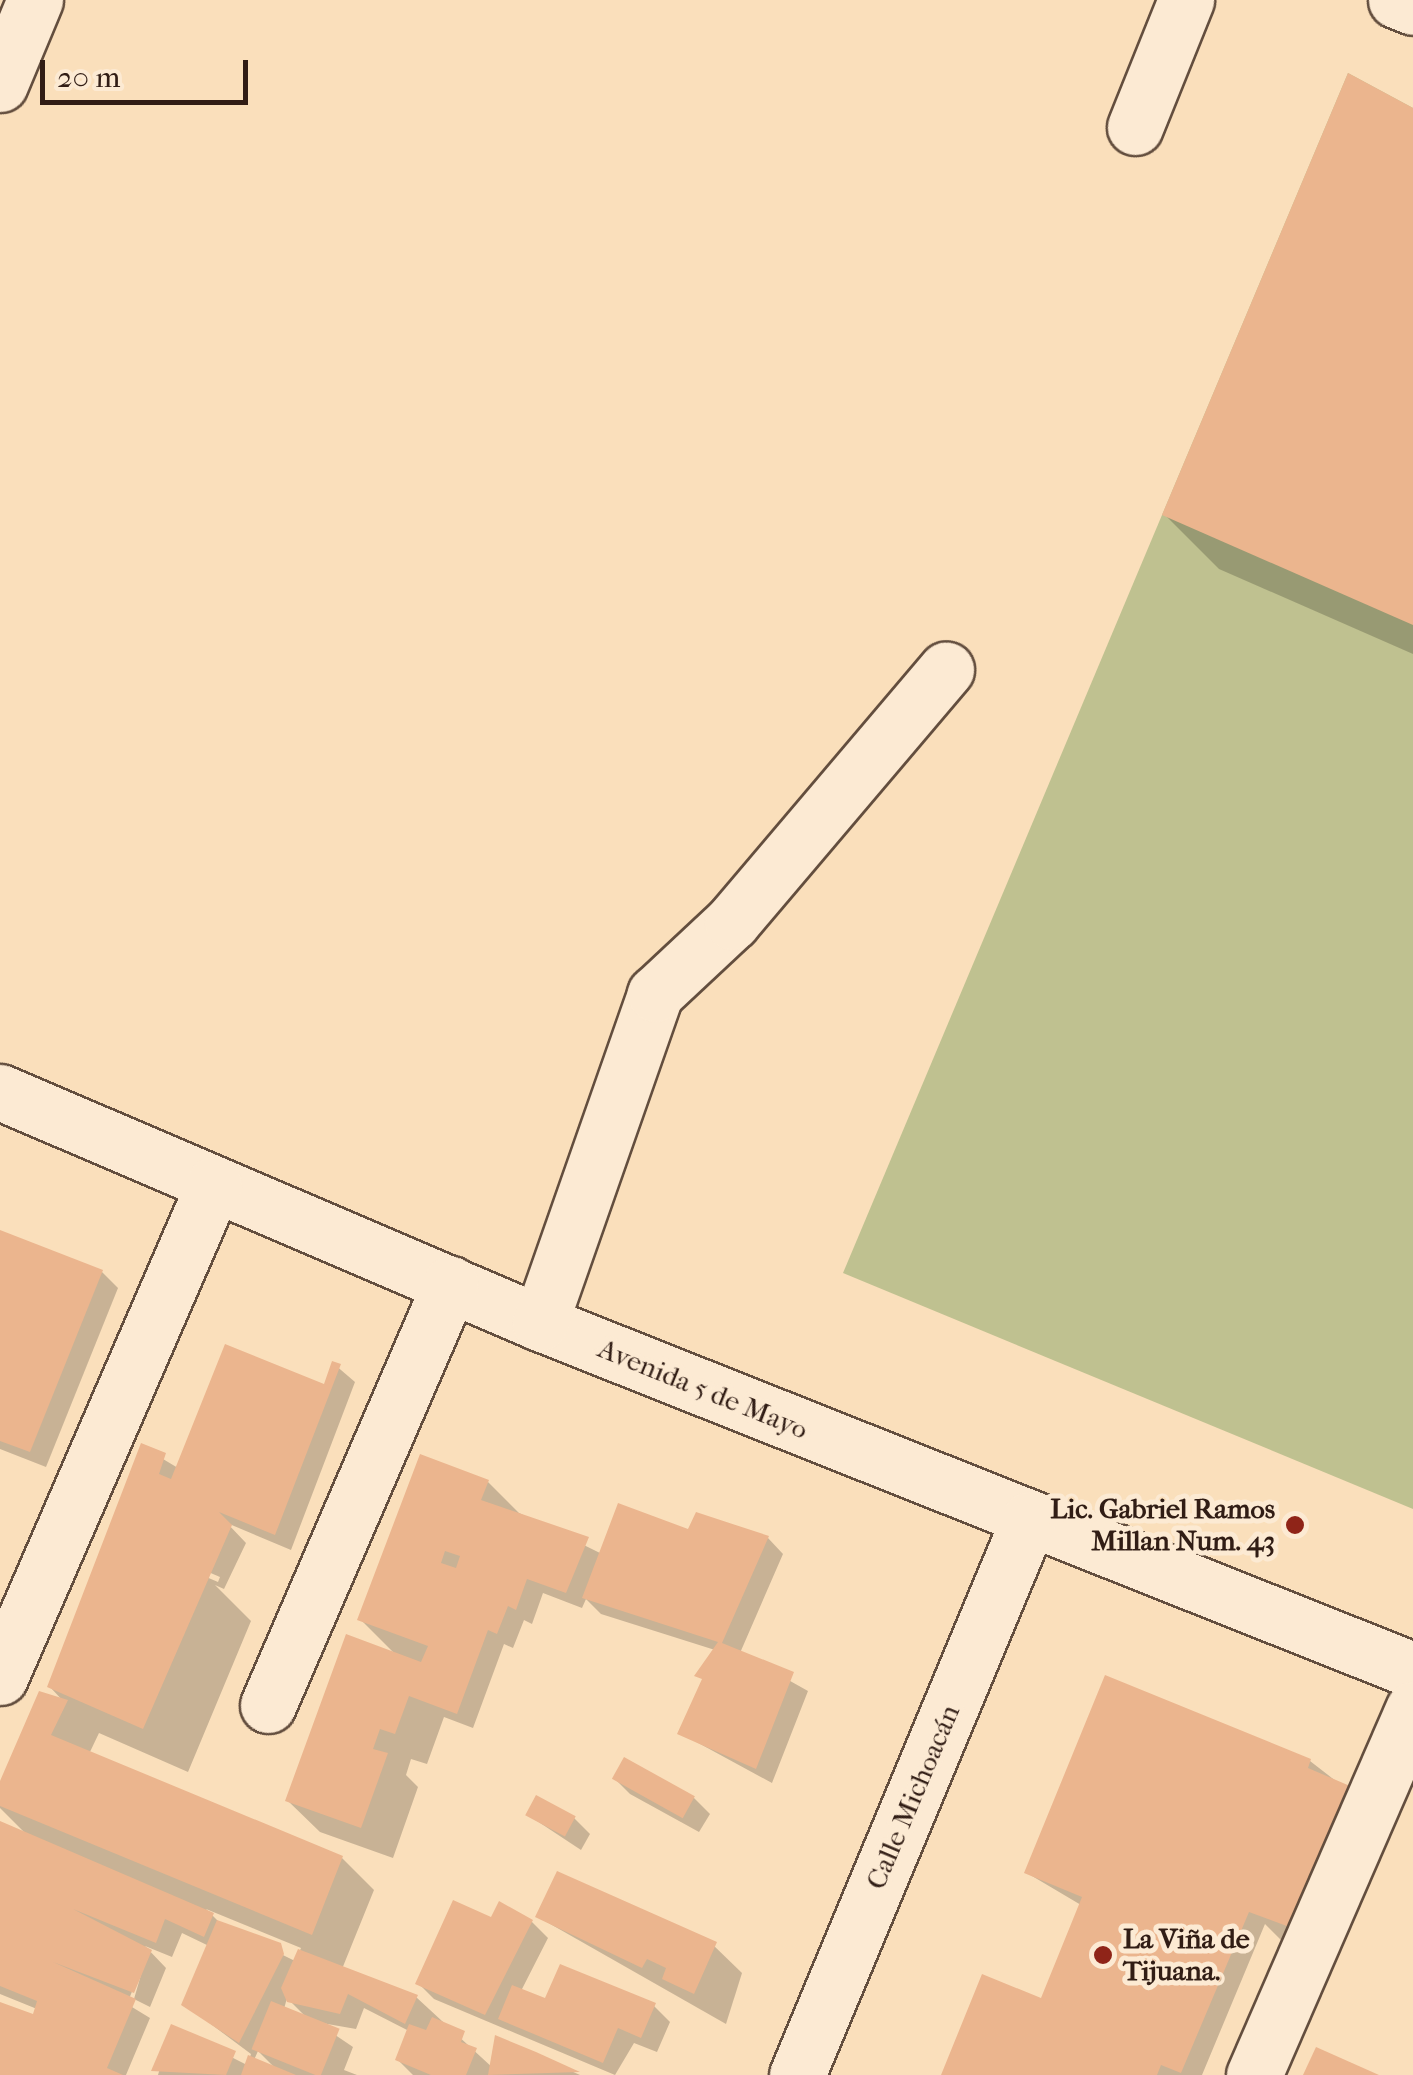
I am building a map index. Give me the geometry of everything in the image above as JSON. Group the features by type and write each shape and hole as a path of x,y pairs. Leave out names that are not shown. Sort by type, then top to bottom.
{"street":[{"path":"0,84 35,0"},
{"path":"1136,127 1186,0"},
{"path":"540,1323 654,994 732,922 946,670"},
{"name":"Avenida 5 de Mayo","path":"0,1092 540,1323 1413,1670"},
{"path":"0,1677 214,1184"},
{"path":"268,1705 450,1284"},
{"name":"Calle Michoacán","path":"797,2075 1029,1519"},
{"path":"1254,2075 1413,1709"}],"green space":[{"path":"1348,73 1413,108 1413,1509 843,1273"}],"building":[{"path":"1348,73 1413,108 1413,625 1162,515"},
{"path":"0,1230 103,1270 30,1452 0,1441"},
{"path":"225,1344 324,1384 332,1361 341,1364 275,1535 219,1512 232,1525 143,1729 47,1687 141,1443 166,1453 159,1474 171,1479"},
{"path":"420,1454 489,1480 481,1500 589,1537 566,1593 527,1579 516,1610 508,1606 497,1634 488,1630 457,1714 409,1696 395,1734 380,1729 373,1749 388,1753 361,1828 285,1801 346,1634 421,1662 428,1646 357,1620","holes":["445,1551 460,1556 456,1568 441,1563"]},
{"path":"618,1503 688,1529 696,1512 769,1536 722,1643 794,1672 756,1769 677,1734 702,1679 694,1676 718,1642 582,1598"},
{"path":"1105,1675 1311,1759 1308,1768 1364,1792 1303,1932 1249,1912 1181,2073 1161,2065 1157,2075 941,2075 982,1974 1041,1998 1082,1897 1024,1873"},
{"path":"39,1691 68,1700 51,1735 343,1856 312,1935 0,1806 0,1781"},
{"path":"624,1757 695,1796 683,1818 612,1779"},
{"path":"536,1795 576,1816 565,1836 525,1815"},
{"path":"0,1821 214,1913 204,1937 165,1919 156,1943 73,1909 152,1950 134,1993 53,1962 136,1999 107,2068 123,2075 0,2075 0,2002 33,2014 37,2001 0,1986"},
{"path":"557,1871 717,1942 694,1994 662,1979 666,1968 647,1959 642,1968 535,1917"},
{"path":"453,1900 491,1917 499,1901 533,1920 485,2015 415,1984"},
{"path":"217,1920 281,1943 284,1954 239,2043 181,2005"},
{"path":"298,1949 418,1995 405,2024 348,1994 340,2014 287,2002 281,1988"},
{"path":"560,1964 656,2003 641,2038 618,2028 603,2063 498,2019 512,1985 545,1998"},
{"path":"271,2001 340,2029 321,2075 252,2049"},
{"path":"432,2017 465,2031 461,2042 477,2048 466,2075 431,2075 395,2060 409,2024 426,2030"},
{"path":"171,2024 236,2051 226,2075 151,2071"},
{"path":"495,2035 536,2052 580,2072 488,2075"},
{"path":"1316,2047 1379,2075 1303,2075"},
{"path":"248,2055 296,2075 241,2075"}],"place":[{"name":"Lic. Gabriel Ramos Millan Num. 43","path":"1295,1525"},
{"name":"La Viña de Tijuana.","path":"1103,1955"}]}
